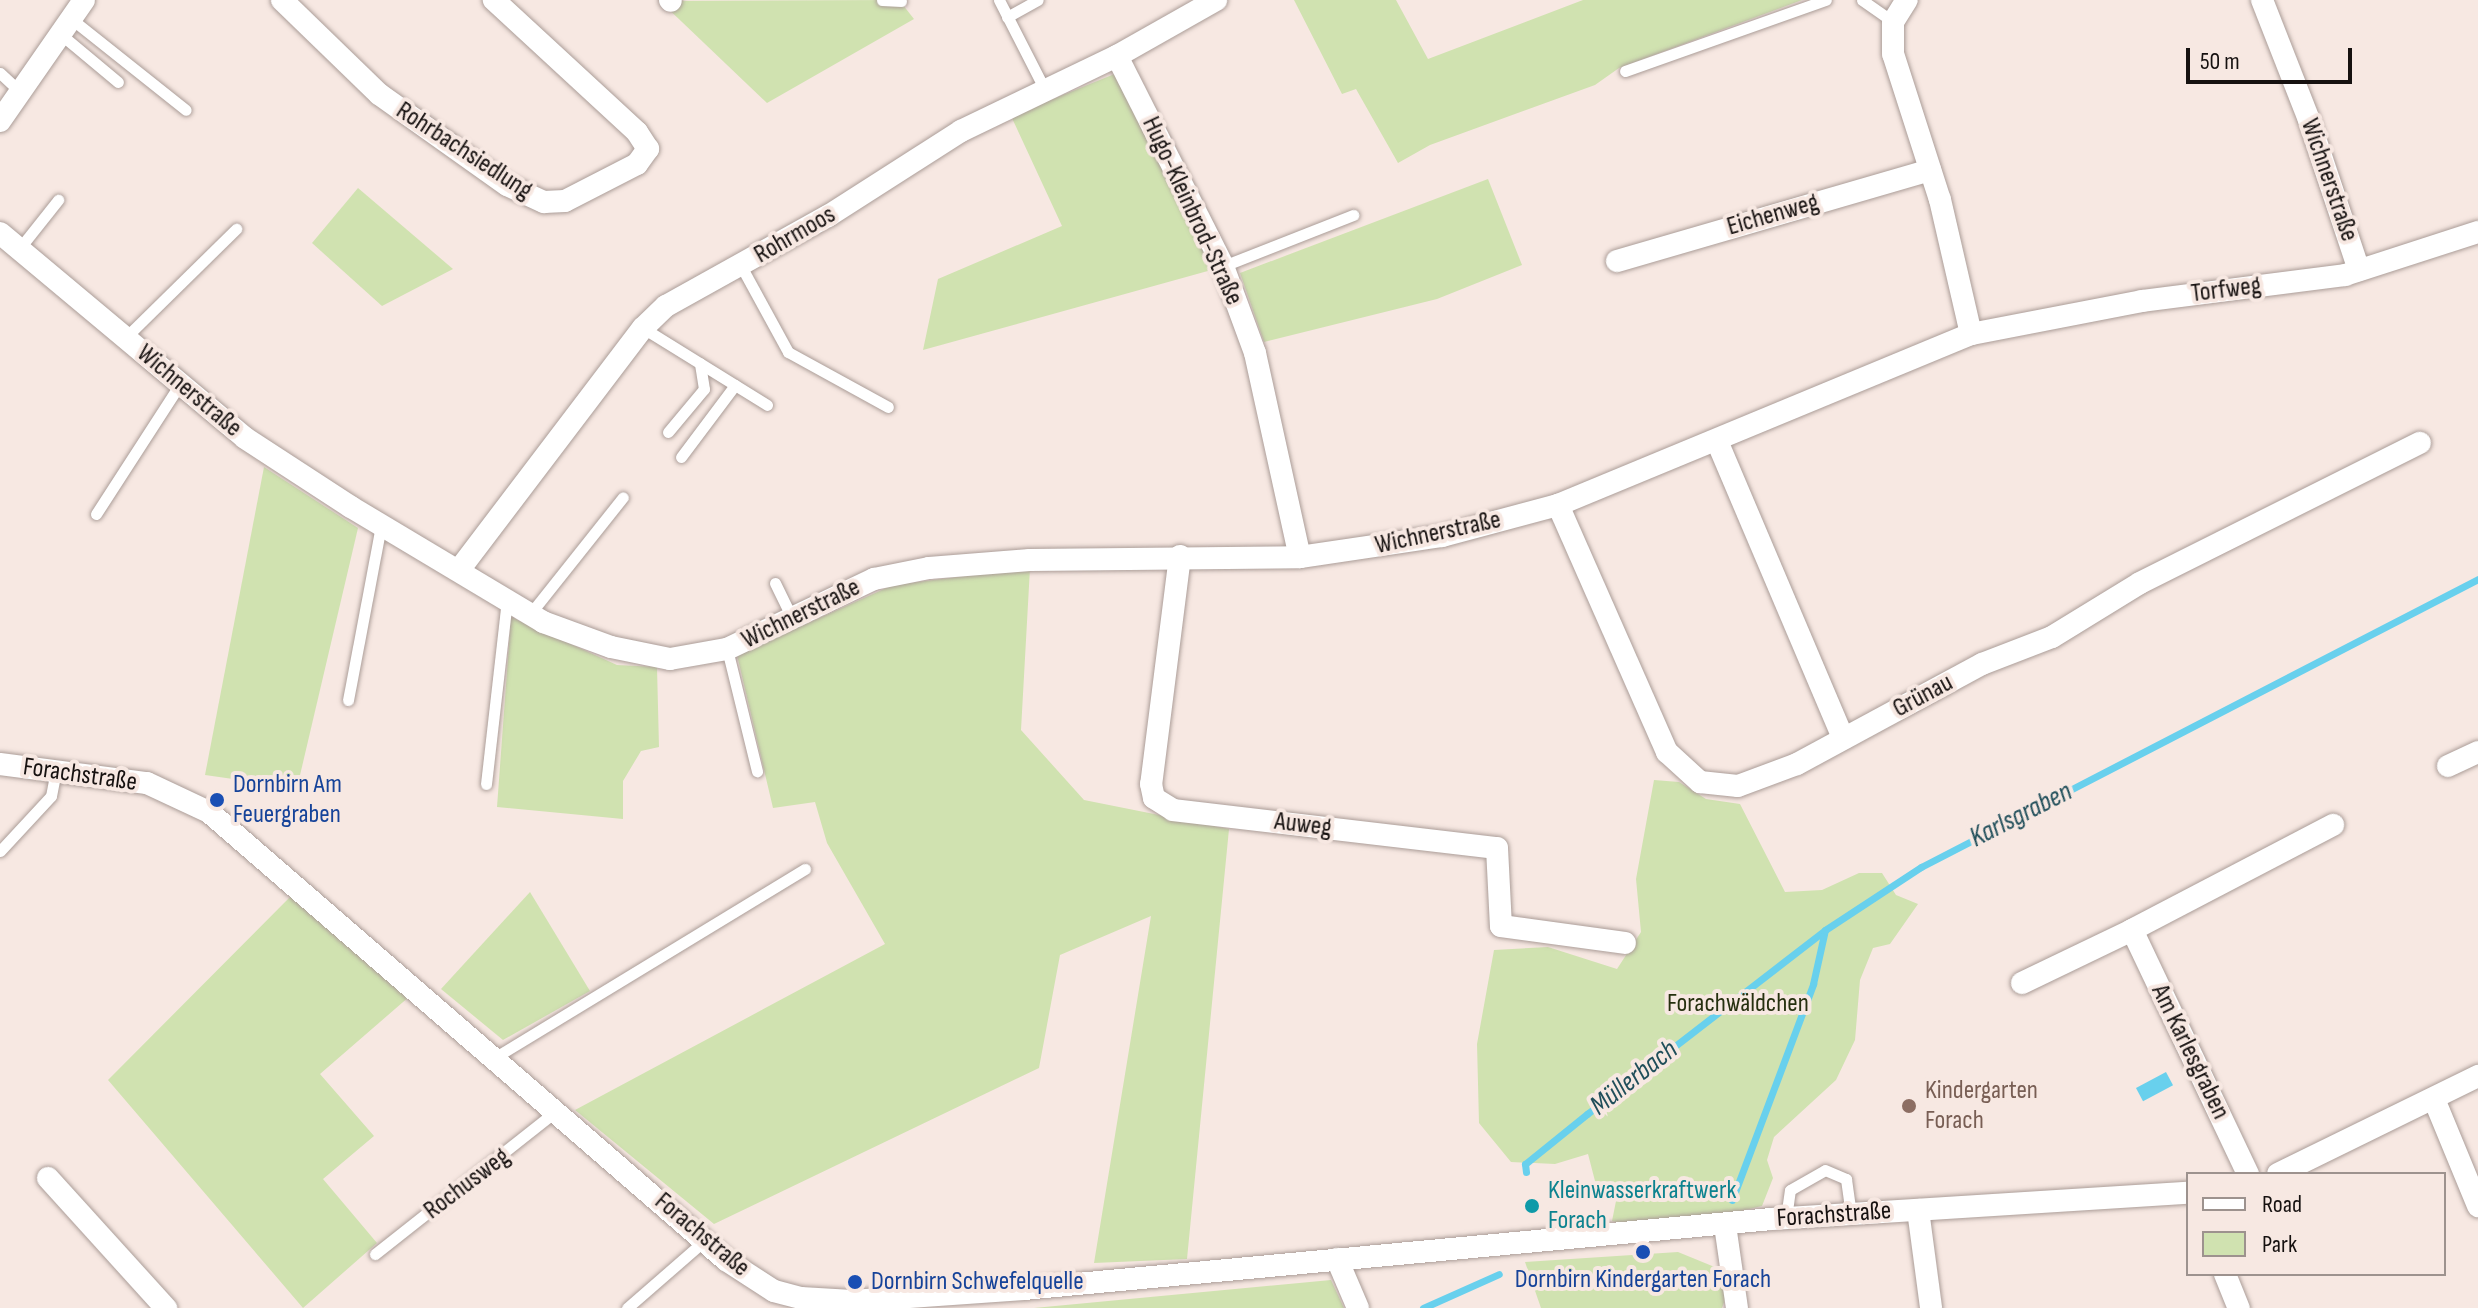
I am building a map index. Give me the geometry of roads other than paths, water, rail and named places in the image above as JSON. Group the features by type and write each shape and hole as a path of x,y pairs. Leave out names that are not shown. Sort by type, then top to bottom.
{"street":[{"name":"Rohrbachsiedlung","path":"282,0 379,94 507,185 544,202 565,201 637,164 648,149 637,132 494,0"},
{"path":"1907,0 1893,22 1893,54 1930,170 1971,334"},
{"name":"Wichnerstraße","path":"2262,0 2309,120 2359,270"},
{"name":"Rohrmoos","path":"459,570 643,328 666,306 741,266 961,131 1117,56 1209,2"},
{"path":"1,116 70,16"},
{"name":"Hugo-Kleinbrod-Straße","path":"1117,56 1223,266 1255,353 1300,557"},
{"name":"Eichenweg","path":"1617,261 1930,170"},
{"name":"Torfweg","path":"1971,334 2142,301 2359,270 2478,232"},
{"name":"Wichnerstraße","path":"0,233 245,438 381,525 530,614 611,647 670,659 727,649 874,579 929,568 1180,556 1300,557 1442,536 1558,505 1971,334"},
{"path":"1717,441 1843,738"},
{"name":"Grünau","path":"1558,505 1667,752 1700,782 1738,786 1765,778 1982,664 2052,637 2140,583 2420,443"},
{"name":"Auweg","path":"1180,556 1151,784 1154,798 1173,810 1497,848 1501,926 1625,943"},
{"path":"2448,766 2478,752"},
{"name":"Forachstraße","path":"0,764 147,783 209,812 704,1241 774,1291 821,1305 1786,1218 2186,1193"},
{"path":"2022,983 2132,930 2333,825"},
{"name":"Am Karlesgraben","path":"2132,930 2247,1172"},
{"path":"2282,1172 2478,1076"},
{"path":"2434,1099 2478,1206"},
{"path":"48,1178 166,1308"},
{"path":"1918,1210 1931,1308"},
{"path":"1725,1225 1737,1308"},
{"path":"1337,1259 1358,1308"},
{"path":"2226,1276 2239,1308"}],"lane":[{"path":"882,0 901,1"},
{"path":"999,0 1045,90"},
{"path":"1007,17 1038,0"},
{"path":"1625,71 1826,0"},
{"path":"1862,0 1893,22"},
{"path":"70,16 118,82"},
{"path":"70,16 186,110"},
{"path":"0,73 19,91"},
{"path":"19,249 58,200"},
{"path":"1223,266 1353,215"},
{"path":"125,338 236,229"},
{"path":"741,266 788,352 888,407"},
{"path":"643,328 767,405"},
{"path":"668,432 704,389 700,363"},
{"path":"96,514 180,384"},
{"path":"681,457 735,385"},
{"path":"530,614 623,497"},
{"path":"348,700 381,525"},
{"path":"775,583 792,618"},
{"path":"486,784 507,600"},
{"path":"727,649 757,771"},
{"path":"0,851 51,796 56,770"},
{"path":"494,1058 805,869"},
{"name":"Rochusweg","path":"375,1254 541,1129 557,1111"},
{"path":"1786,1218 1790,1190 1825,1170 1846,1179 1851,1214"},
{"path":"627,1308 704,1241"}],"water":[{"path":"2166,1072 2173,1085 2143,1101 2136,1088"}],"waterway":[{"name":"Karlsgraben","path":"1732,1200 1813,984 1825,930 1921,867 2478,579"},
{"name":"Müllerbach","path":"1526,1172 1525,1164 1825,930"},
{"name":"Müllerbach","path":"1423,1308 1499,1274"}],"place":[{"name":"Dornbirn Am Feuergraben","path":"217,800"},
{"name":"Kindergarten Forach","path":"1909,1106"},
{"name":"Kleinwasserkraftwerk Forach","path":"1532,1206"},
{"name":"Dornbirn Kindergarten Forach","path":"1643,1252"},
{"name":"Dornbirn Schwefelquelle","path":"855,1282"}],"park label":[{"name":"Forachwäldchen","path":"1738,1004"}]}
